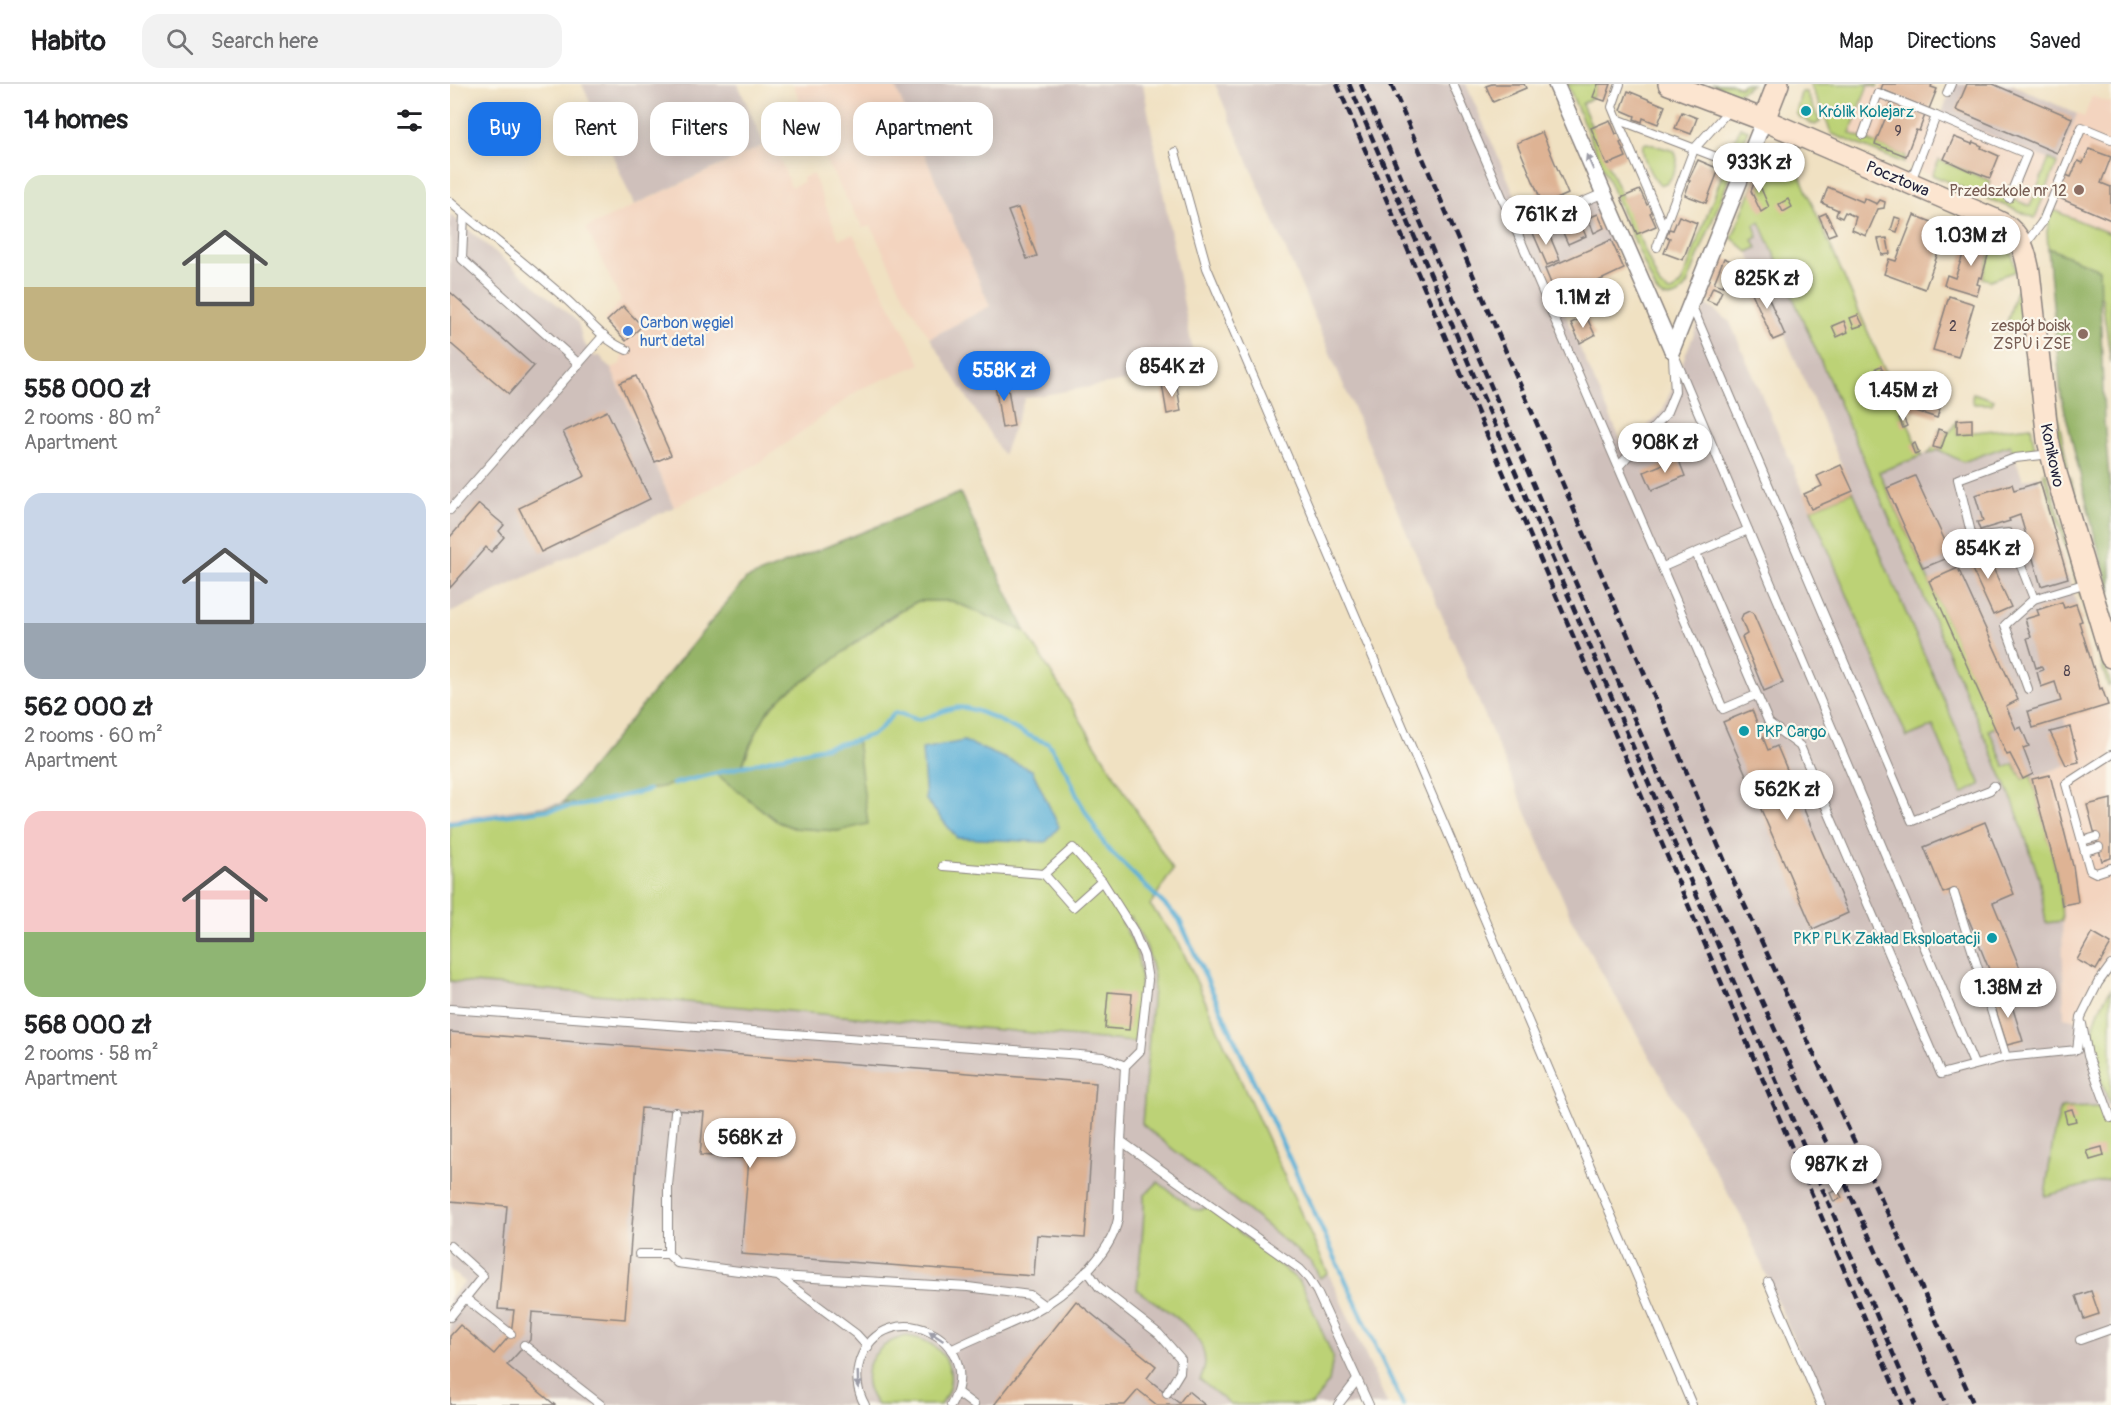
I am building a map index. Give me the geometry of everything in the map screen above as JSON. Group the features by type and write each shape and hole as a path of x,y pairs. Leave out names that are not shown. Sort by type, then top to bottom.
{"street":[{"path":"1556,84 1672,350"},
{"name":"Pocztowa","path":"1670,84 1764,120 2008,225 2016,233 2023,247"},
{"path":"1672,350 1778,84"},
{"name":"Konikowo","path":"2023,247 2029,272 2046,429 2051,454 2111,657"}],"lane":[{"path":"1453,84 1723,709 1756,695"},
{"path":"1620,84 1612,107 1664,228"},
{"path":"1947,93 1951,84"},
{"path":"1863,135 1878,93 2027,154 2009,198"},
{"path":"1657,247 1694,149 1731,108"},
{"path":"1910,183 1936,116"},
{"path":"1617,119 1745,168"},
{"path":"2023,247 2043,221 2082,127 2111,139"},
{"path":"1175,152 1208,268 1692,1405"},
{"path":"1516,230 1604,193"},
{"path":"450,202 567,300 604,335 619,347 627,350"},
{"path":"464,214 462,259 579,364"},
{"path":"1691,303 1912,821 1990,790 1994,786"},
{"path":"450,510 604,335"},
{"path":"1619,466 1666,414 1675,392 1672,350"},
{"path":"1672,350 1974,1065"},
{"path":"2034,599 2007,533 1971,537 1958,479 2015,458 2051,454"},
{"path":"1663,567 1748,530"},
{"path":"1696,553 1769,723 1800,746 1941,1074 2006,1057 2077,1050 2081,1017 2098,983 2111,965"},
{"path":"2028,689 2005,626 2034,599 2089,583"},
{"path":"2111,756 2066,784 2090,870 2096,873 2111,868"},
{"path":"2082,841 2096,837"},
{"path":"2085,851 2099,847"},
{"path":"951,1350 1045,1306 1087,1270 1108,1246 1116,1231 1120,1198 1125,1066 1140,1051 1148,980 1144,956 1133,930 1102,881 1073,848 1044,874"},
{"path":"943,866 1044,874 1073,907 1102,881"},
{"path":"1954,893 2006,1057"},
{"path":"450,1009 1068,1054 1103,1057 1125,1066"},
{"path":"2081,1017 2088,1056 2111,1118"},
{"path":"675,1113 668,1186 668,1254 677,1263 778,1276 968,1287 1029,1294 1045,1306"},
{"path":"1121,1141 1300,1269 1317,1292 1369,1405"},
{"path":"450,1246 483,1276 450,1317"},
{"path":"639,1254 668,1254"},
{"path":"1087,1270 1099,1287 1159,1334 1181,1359 1180,1372 1167,1393"},
{"path":"778,1276 856,1334 868,1347"},
{"path":"1768,1282 1821,1405"},
{"path":"465,1298 511,1334"},
{"path":"865,1405 857,1381 858,1367 868,1347 882,1333 910,1326 924,1328 937,1335 951,1350 959,1370 958,1393 951,1405"},
{"path":"2080,1340 2111,1329"},
{"path":"524,1345 601,1405"},
{"path":"1338,1405 1357,1380"},
{"path":"958,1393 974,1405"}],"shaded area":[{"path":"582,84 738,84 746,102 650,102 650,156 740,156 634,205 613,156 638,156 638,102 590,102"},
{"path":"793,84 894,84 902,102 853,102 853,156 925,156 990,306 930,338 903,294 871,226 863,228 823,156 841,156 841,102 800,102"},
{"path":"894,84 1143,84 1196,369 1025,398 1003,455 930,338 990,306 925,156 993,156 993,102 902,102"},
{"path":"1215,84 1466,84 1522,211 1528,217 1536,217 1592,193 1611,240 1545,269 1625,450 1663,410 1706,304 1730,322 1811,509 1853,491 1748,252 1732,238 1751,191 1880,471 1939,449 1963,462 2010,445 2023,480 2038,476 2082,621 2079,622 2107,704 2064,718 2066,728 2050,733 2066,765 2032,778 2056,870 2062,905 2064,1017 2093,1024 2091,1040 2110,1106 2061,1108 2045,1195 2111,1179 2111,1405 1821,1405 1743,1220 1573,922"},
{"path":"1810,84 1868,84 2058,162 2077,114 2084,117 2092,96 2111,103 2111,256 2047,231 2049,224 1832,134"},
{"path":"1953,84 2011,84 2077,114 2057,163 1941,115"},
{"path":"749,110 761,138 761,146 749,152"},
{"path":"761,147 761,156 779,156 791,187 803,182 802,178 813,174 839,239 853,234 921,364 860,389 759,463 674,507 611,369 622,363 626,344 604,320 621,301 586,228 741,156 749,156 749,152"},
{"path":"450,214 578,322 583,342 595,357 599,355 611,369 674,507 450,613"},
{"path":"960,493 1026,632 1173,870 1150,905 1179,943 1388,1405 450,1405 450,1297 465,1282 450,1270 450,819 563,802 746,579"},
{"path":"2108,705 2111,715 2111,956 2090,987 2074,1020 2064,1017 2062,905 2056,870 2032,778 2066,765 2050,732 2063,718"}],"green space":[{"path":"1567,84 1598,84 1593,97 1582,104 1660,286 1669,292 1674,291 1682,282 1740,127 1748,130 1687,285 1679,295 1666,297 1656,291"},
{"path":"1712,84 1732,84 1740,87 1742,84 1752,84 1737,94"},
{"path":"1810,84 1878,84 1877,87 1868,85 1850,133 1906,156 1904,163 1832,134"},
{"path":"1801,92 1806,92 1820,122 1815,125 1796,113"},
{"path":"1647,143 1674,151 1677,163 1668,182 1660,185 1650,172 1643,149 1643,144"},
{"path":"1779,143 1787,146 1922,456 1879,472 1996,727 1989,730 2005,767 2014,764 2023,779 2031,775 2055,866 2062,921 2046,923 2039,878 2014,804 1760,222 1754,225 1758,237 1753,240 1757,248 1748,252 1732,238 1769,145"},
{"path":"2049,159 2057,163 2035,218 1932,175 1939,160 1991,181 1988,189 2030,206"},
{"path":"2048,208 2111,234 2111,364 2102,297 2099,293 2099,269 2048,248 2049,224 2043,221"},
{"path":"1996,233 2012,253 2016,271 1990,280 1982,278"},
{"name":"zespół boisk ZSPU i ZSE","path":"2048,248 2099,269 2104,421 2111,500 2111,593 2061,395"},
{"path":"2016,291 2020,292 2021,319 2015,333 2005,330"},
{"path":"2047,361 2050,361 2068,467 2064,468 2054,418"},
{"path":"1973,393 1994,400 1992,404 1974,404"},
{"path":"1957,420 1957,434 2031,426 2035,450 2014,455 2010,445 1963,462 1939,450 1928,454 1933,447 1941,449 1947,432 1938,429 1950,432"},
{"path":"2046,472 2111,685 2108,686 2043,473"},
{"path":"2070,477 2111,615 2111,630 2067,478"},
{"path":"1853,491 1981,785 1962,794 1933,726 1907,737 1811,509"},
{"path":"960,493 1026,632 952,601 918,601 892,615 815,674 786,693 767,712 742,766 857,740 868,824 838,831 794,828 778,822 716,774 583,805 563,802 746,579"},
{"path":"918,601 952,601 1026,632 1173,870 1150,905 1179,943 1328,1273 1320,1278 1312,1263 1142,1124 1154,976 1147,948 1131,917 1122,923 1133,944 1140,967 1141,980 1135,1042 450,981 450,823 649,790 716,774 778,822 794,828 838,831 857,740 742,767 759,726 777,700 878,626"},
{"path":"2111,989 2111,1107 2095,1061 2092,1035 2101,1006"},
{"path":"2101,1107 2111,1132 2111,1179 2045,1196 2054,1133 2061,1108"},
{"path":"1158,1182 1193,1209 1209,1207 1299,1281 1333,1357 1329,1382 1312,1405 1231,1405 1200,1380 1205,1365 1203,1351 1197,1338 1175,1316 1137,1290 1144,1196"},
{"path":"906,1336 930,1344 946,1360 950,1370 950,1381 947,1393 940,1405 877,1405 870,1394 867,1372 870,1362 884,1346"}],"water":[{"path":"964,741 1032,770 1059,827 1046,842 957,838 926,800 922,749"}],"building":[{"path":"1524,84 1526,88 1493,102 1486,86"},
{"path":"1598,84 1611,84 1605,101 1593,97"},
{"path":"1883,84 1932,84 1931,87 1937,89 1929,109 1881,89"},
{"path":"1967,84 1993,84 2072,118 2057,153 1956,110"},
{"path":"1628,91 1665,106 1658,124 1643,118 1642,122 1634,119 1635,116 1621,110"},
{"path":"1892,102 1925,115 1919,131 1916,130 1906,156 1875,144"},
{"path":"1682,112 1697,118 1691,134 1675,128"},
{"path":"1610,120 1616,134 1620,133 1623,141 1620,143 1626,157 1607,165 1591,128"},
{"path":"1542,132 1568,194 1543,205 1517,143"},
{"path":"1954,137 1972,144 1973,142 1999,156 1990,178 1944,159"},
{"path":"2089,149 2111,157 2101,183 2111,187 2111,220 2057,197 2066,175 2071,177 2078,161 2083,163"},
{"path":"1698,160 1719,169 1706,203 1685,195 1690,181 1688,181"},
{"path":"1757,175 1764,179 1760,186 1769,207 1761,212 1751,191"},
{"path":"1828,187 1863,202 1864,198 1877,204 1880,200 1885,202 1884,208 1878,209 1866,236 1852,230 1856,217 1845,212 1842,218 1836,215 1838,210 1822,203"},
{"path":"1640,190 1647,205 1650,203 1653,211 1650,213 1656,226 1637,234 1621,198"},
{"path":"1788,199 1792,207 1783,212 1779,204"},
{"path":"1018,208 1037,256 1027,259 1008,211"},
{"path":"1826,213 1836,233 1828,236 1819,216"},
{"path":"1598,214 1604,228 1594,233 1588,218"},
{"path":"1914,215 1947,228 1925,289 1884,274 1889,259 1896,261"},
{"path":"1577,216 1586,236 1568,244 1559,224"},
{"path":"1679,216 1697,223 1683,260 1664,253 1670,238 1666,237 1669,229 1673,230"},
{"path":"1895,217 1901,219 1897,232 1891,230"},
{"path":"1546,227 1560,260 1547,265 1533,233"},
{"path":"1969,237 1991,244 1982,278 1979,277 1977,284 1980,285 1977,295 1944,285 1947,275 1955,278"},
{"path":"1887,238 1890,254 1882,255 1878,239"},
{"path":"1611,240 1624,269 1558,300 1545,269"},
{"path":"1724,258 1733,262 1723,286 1714,283"},
{"path":"1754,269 1758,279 1752,282 1747,272"},
{"path":"1761,281 1785,335 1773,340 1749,286"},
{"path":"1713,287 1722,291 1716,304 1707,300"},
{"path":"450,292 534,366 509,394 450,343"},
{"path":"1949,296 1974,304 1958,357 1933,350"},
{"path":"623,306 642,326 626,341 607,321"},
{"path":"1858,315 1863,325 1854,328 1850,318"},
{"path":"1586,316 1595,335 1580,343 1571,323"},
{"path":"1844,321 1848,332 1837,337 1832,326"},
{"path":"1881,366 1884,373 1879,375 1876,368"},
{"path":"636,376 671,455 655,462 620,383"},
{"path":"1006,376 1014,426 1002,428 994,378"},
{"path":"1920,377 1947,384 1937,418 1910,409"},
{"path":"1887,379 1894,396 1890,398 1882,381"},
{"path":"1176,381 1181,411 1167,414 1162,384"},
{"path":"1880,391 1884,400 1867,405 1864,398"},
{"path":"607,411 650,499 541,552 519,508 585,476 563,432"},
{"path":"1903,417 1907,426 1903,428 1899,418"},
{"path":"1972,419 1972,433 1957,434 1957,420"},
{"path":"1938,429 1947,432 1941,449 1933,447"},
{"path":"1915,443 1919,453 1915,455 1911,445"},
{"path":"1678,458 1685,476 1652,490 1644,472"},
{"path":"1841,465 1853,491 1811,509 1804,494 1822,486 1817,476"},
{"path":"1915,476 1952,556 1923,568 1887,488"},
{"path":"2040,482 2068,578 2041,586 2020,515 2009,519 2010,521 1980,530 1977,522 1983,521 1975,495 2012,484 2014,490"},
{"path":"479,504 504,525 499,531 504,537 491,552 486,547 450,588 450,537"},
{"path":"1982,544 2011,607 1993,615 1964,552"},
{"path":"1958,568 2018,700 2006,706 2016,729 2021,727 2029,746 2023,748 2033,774 2023,779 2010,754 2007,755 1929,581"},
{"path":"2062,602 2064,608 2076,604 2082,621 2079,622 2100,689 2102,688 2108,705 2033,728 2028,711 2061,701 2055,682 2041,687 2037,672 2043,670 2041,666 2036,668 2027,638 2031,637 2025,619 2039,615 2037,610"},
{"path":"1749,611 1753,613 1783,683 1764,691 1742,637 1747,634 1741,619 1743,614"},
{"path":"1752,710 1768,750 1777,746 1848,913 1813,929 1723,722"},
{"path":"2070,727 2079,762 2066,765 2050,732"},
{"path":"2050,775 2073,866 2078,902 2062,905 2056,870 2032,779"},
{"path":"2111,799 2111,858 2102,861 2087,805"},
{"name":"PKP PLK Zakład Eksploatacji","path":"1985,822 2014,894 1993,903 2022,973 1995,984 1956,888 1943,893 1924,847"},
{"path":"2092,933 2111,944 2096,970 2077,960"},
{"path":"1108,992 1132,994 1129,1030 1105,1028"},
{"path":"2008,993 2023,1041 2007,1045 1992,998"},
{"path":"450,1032 1096,1083 1085,1238 1037,1235 1034,1276 741,1254 749,1159 700,1155 704,1112 641,1108 625,1319 532,1312 530,1340 507,1365 555,1405 450,1405 450,1336 460,1325 494,1354 511,1334 514,1310 498,1309 507,1206 450,1201"},
{"path":"2072,1109 2076,1121 2067,1123 2064,1111"},
{"path":"2102,1147 2104,1156 2090,1160 2087,1151"},
{"path":"1838,1190 1842,1198 1834,1202 1830,1193"},
{"path":"2091,1291 2099,1314 2084,1319 2076,1296"},
{"path":"1076,1301 1156,1366 1147,1378 1179,1403 1188,1391 1205,1405 1157,1405 1138,1390 1125,1405 994,1405"}],"waterway":[{"path":"673,784 857,740 880,729 894,713 917,719 927,718 954,708 966,708 987,715 1048,743 1067,772 1079,800 1106,847 1179,919 1403,1405"},
{"path":"450,823 583,805 649,790"}],"railway":[{"path":"1337,84 1902,1405"},
{"path":"1349,84 1915,1405"},
{"path":"1361,84 1652,760 1946,1405"},
{"path":"1391,84 1733,880 1974,1405"}],"place":[{"name":"Królik Kolejarz","path":"1806,111"},
{"name":"Przedszkole nr 12","path":"2079,190"},
{"name":"Carbon węgiel hurt detal","path":"628,331"},
{"name":"zespół boisk ZSPU i ZSE","path":"2083,334"},
{"name":"PKP Cargo","path":"1744,731"},
{"name":"PKP PLK Zakład Eksploatacji","path":"1992,938"}]}
